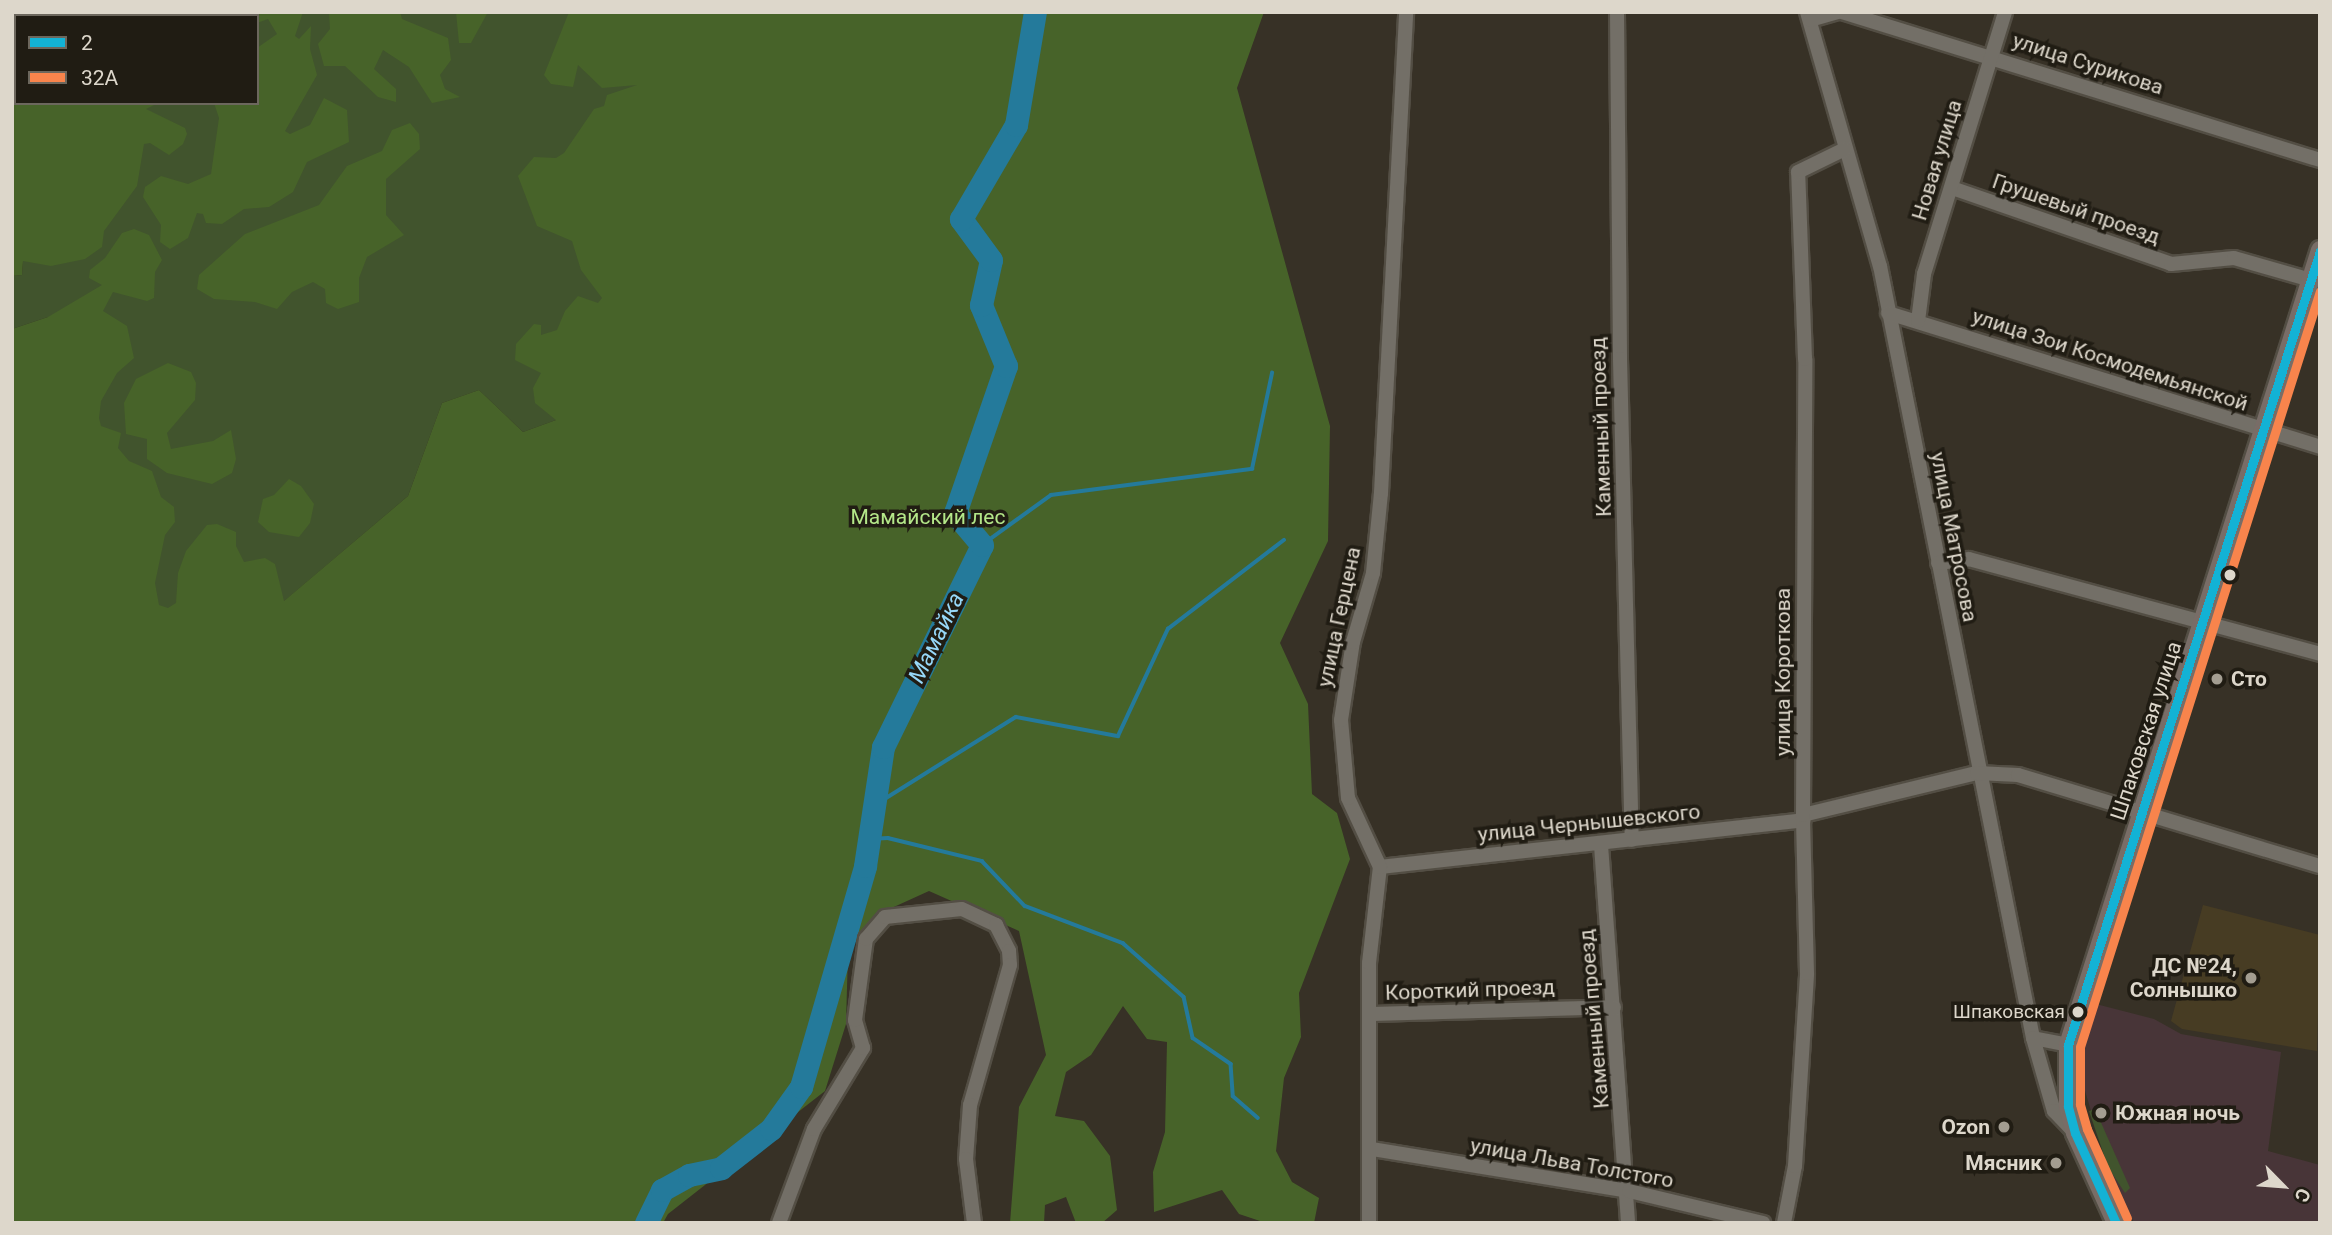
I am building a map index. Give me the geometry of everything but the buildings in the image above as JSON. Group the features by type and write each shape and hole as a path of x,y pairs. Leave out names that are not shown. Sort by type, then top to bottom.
{"main road":[{"name":"Шпаковская улица","path":"2116,1223 2075,1133 2068,1106 2068,1045 2144,814 2319,255"}],"street":[{"name":"улица Герцена","path":"1380,867 1348,799 1340,720 1353,642 1373,573 1380,506 1406,12"},
{"name":"Каменный проезд","path":"1617,12 1620,359 1632,840"},
{"name":"улица Сурикова","path":"1809,16 1840,12 1989,55 2320,160"},
{"name":"Новая улица","path":"1918,321 1924,274 1952,188 1989,55 2005,12"},
{"name":"улица Матросова","path":"1809,16 1880,266 1977,773 2033,1038 2054,1111 2075,1133"},
{"name":"улица Короткова","path":"1784,1223 1795,1166 1807,973 1803,817 1805,359 1798,172 1845,149"},
{"name":"Грушевый проезд","path":"1952,188 2171,264 2234,258 2311,281"},
{"name":"улица Зои Космодемьянской","path":"1888,313 2320,447"},
{"path":"1938,563 1969,559 2320,654"},
{"name":"улица Чернышевского","path":"1380,867 1601,845 1803,817 1977,773 2018,775 2320,866"},
{"name":"Каменный проезд","path":"1601,845 1629,1191 1629,1223"},
{"path":"1369,1223 1372,1149 1369,963 1380,867"},
{"path":"779,1223 814,1129 863,1048 855,1020 866,939 885,917 962,909 996,925 1004,937 1010,965 970,1105 966,1159 974,1223"},
{"name":"Короткий проезд","path":"1370,1014 1614,1007"},
{"path":"2033,1038 2068,1045"},
{"name":"улица Льва Толстого","path":"1372,1149 1629,1191 1763,1223"}],"shaded area":[{"name":"ДС №24, Солнышко","path":"2203,905 2320,935 2317,1051 2182,1029 2171,1021"},
{"path":"2092,1003 2154,1019 2181,1034 2281,1052 2268,1151 2320,1165 2320,1223 2134,1223 2108,1167 2079,1071 2079,1042"}],"green space":[{"path":"12,12 303,12 295,36 299,39 311,26 310,49 317,75 285,131 290,134 310,125 324,98 347,110 349,142 307,162 293,192 269,207 244,209 222,224 206,223 203,214 197,213 188,238 170,249 160,242 161,225 143,197 145,187 161,176 188,184 211,174 219,118 215,105 259,105 259,47 277,34 268,19 259,22 259,14 14,14 14,105 154,105 146,109 185,128 187,134 183,144 169,155 150,143 144,144 137,186 104,231 102,247 85,259 51,266 23,261 22,275 12,276"},
{"path":"134,12 709,12 621,304 556,420 523,432 479,390 442,403 408,496 230,647 155,609 48,317 12,329 12,276 22,275 23,260 96,105 259,105 259,14"},
{"path":"329,12 400,12 402,19 448,38 451,60 440,75 445,89 460,97 432,103 409,67 383,50 374,69 396,89 396,102 378,97 345,66 324,66 318,44 330,29"},
{"path":"456,12 488,12 471,43 459,43"},
{"name":"Мамайский лес","path":"569,12 1264,12 1237,88 1330,426 1328,541 1280,643 1308,704 1312,794 1337,813 1350,859 1299,993 1301,1037 1284,1078 1276,1151 1292,1182 1319,1198 1314,1223 1266,1223 1239,1214 1222,1190 1154,1212 1153,1172 1165,1132 1167,1042 1147,1039 1123,1006 1091,1055 1066,1072 1055,1116 1084,1121 1110,1156 1117,1210 1102,1223 1076,1223 1066,1197 1045,1205 1044,1223 1010,1223 1019,1107 1046,1055 1019,931 929,891 874,916 848,952 846,1024 825,1091 668,1214 663,1223 12,1223 12,329 48,317 102,285 89,278 90,270 105,258 122,233 134,229 149,235 162,260 155,272 154,298 147,301 113,292 103,311 127,326 134,358 117,373 101,401 99,418 101,426 121,433 118,448 129,461 152,471 161,497 174,507 175,522 165,535 155,583 159,605 168,608 176,603 178,573 186,551 207,525 217,524 236,532 236,546 244,562 265,558 275,564 284,601 408,496 442,403 479,390 523,432 556,420 535,403 533,388 541,373 515,360 516,344 534,324 541,325 541,335 557,330 565,311 578,296 598,303 602,298 581,270 572,241 537,226 518,176 534,157 556,158 564,153 594,109 604,106 607,95 637,85 602,88 578,65 573,87 551,84 544,75"},
{"path":"410,123 419,134 420,149 386,179 386,215 404,235 367,257 359,278 359,302 338,309 326,303 325,289 313,282 292,292 277,309 255,302 214,299 197,289 199,275 245,234 319,205 347,166 382,151 392,130"},
{"path":"168,363 191,372 196,383 195,400 167,433 171,449 213,441 231,430 236,459 232,473 212,484 167,473 147,459 147,439 126,434 124,403 136,379"},
{"path":"289,479 301,486 314,504 310,523 299,537 269,532 258,522 263,499 274,495"},
{"path":"2095,1109 2130,1188 2125,1193 2108,1167 2089,1111"}],"waterway":[{"name":"Мамайка","path":"646,1223 662,1190 689,1175 721,1168 771,1129 801,1087 865,866 883,747 982,545 955,513 1006,366 981,305 991,260 961,219 1016,125 1035,12"},
{"path":"982,545 1051,495 1252,469 1272,373"},
{"path":"875,805 1016,717 1118,736 1168,629 1284,540"},
{"path":"869,839 888,838 982,861 1025,906 1123,943 1184,997 1193,1038 1231,1064 1233,1096 1258,1118"}],"transit line":[{"name":"2","path":"2116,1223 2075,1133 2068,1106 2068,1045 2320,251"},
{"name":"32A","path":"2127,1218 2087,1129 2080,1104 2080,1047 2320,291"}],"place":[{"name":"Сто","path":"2217,679"},
{"name":"ДС №24, Солнышко","path":"2251,978"},
{"name":"Шпаковская","path":"2078,1012"},
{"name":"Южная ночь","path":"2101,1113"},
{"name":"Ozon","path":"2004,1127"},
{"name":"Мясник","path":"2056,1163"}]}
